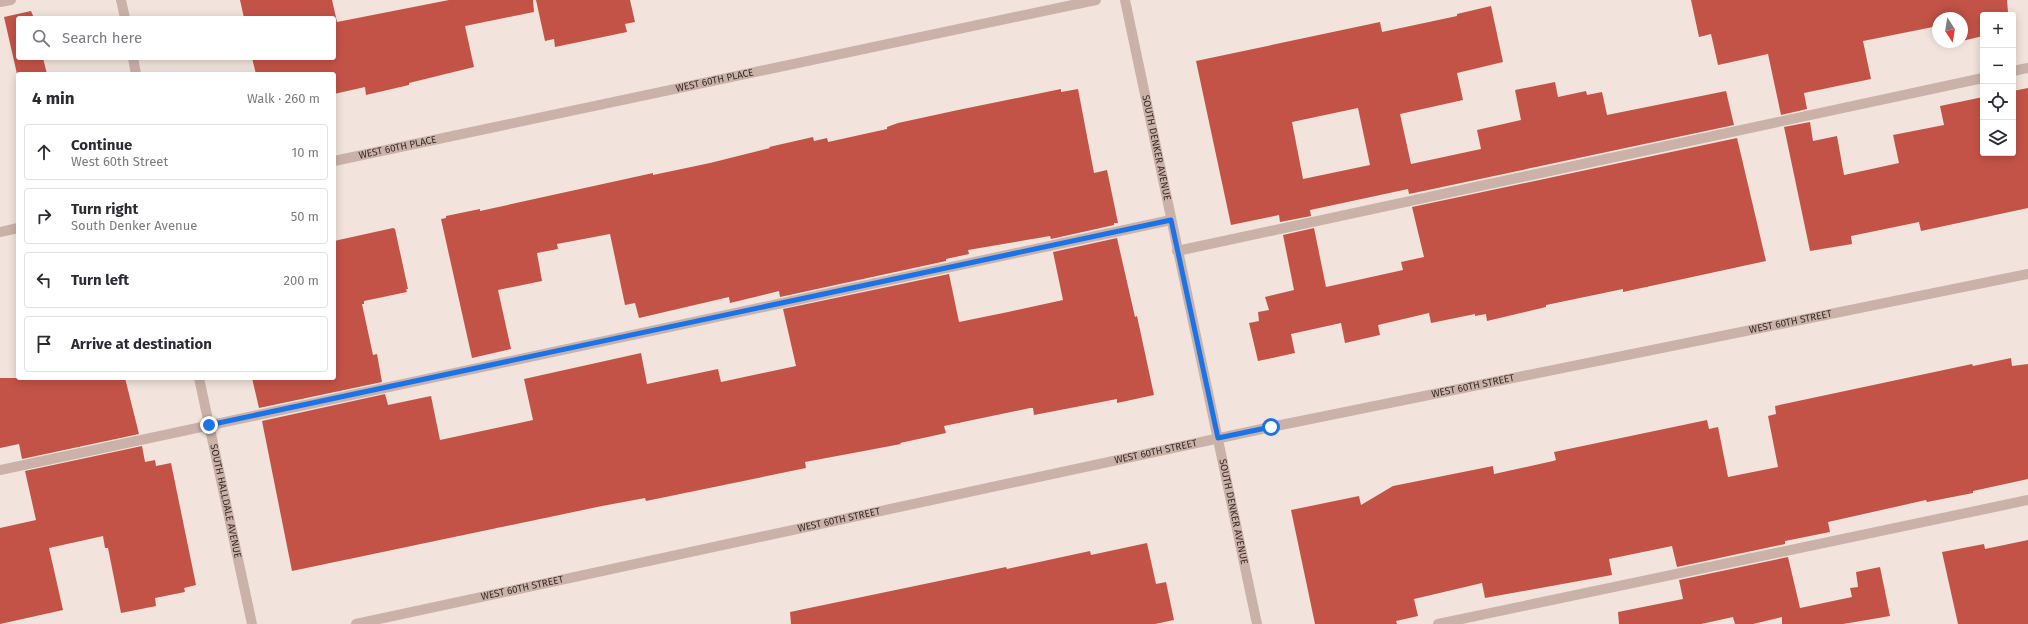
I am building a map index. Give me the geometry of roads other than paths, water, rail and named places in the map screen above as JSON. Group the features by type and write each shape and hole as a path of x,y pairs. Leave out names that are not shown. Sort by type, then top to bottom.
{"street":[{"path":"0,2 11,0"},
{"path":"121,0 125,16"},
{"name":"WEST 60TH PLACE","path":"336,161 1096,0"},
{"name":"SOUTH DENKER AVENUE","path":"1125,0 1257,624"},
{"path":"133,60 136,72"},
{"path":"2016,70 2028,68"},
{"path":"1177,251 1980,79"},
{"path":"0,470 1171,220"},
{"path":"0,232 16,228"},
{"name":"WEST 60TH STREET","path":"356,624 1218,438 2028,274"},
{"name":"SOUTH HALLDALE AVENUE","path":"199,380 252,624"},
{"path":"1438,624 2028,500"}]}
